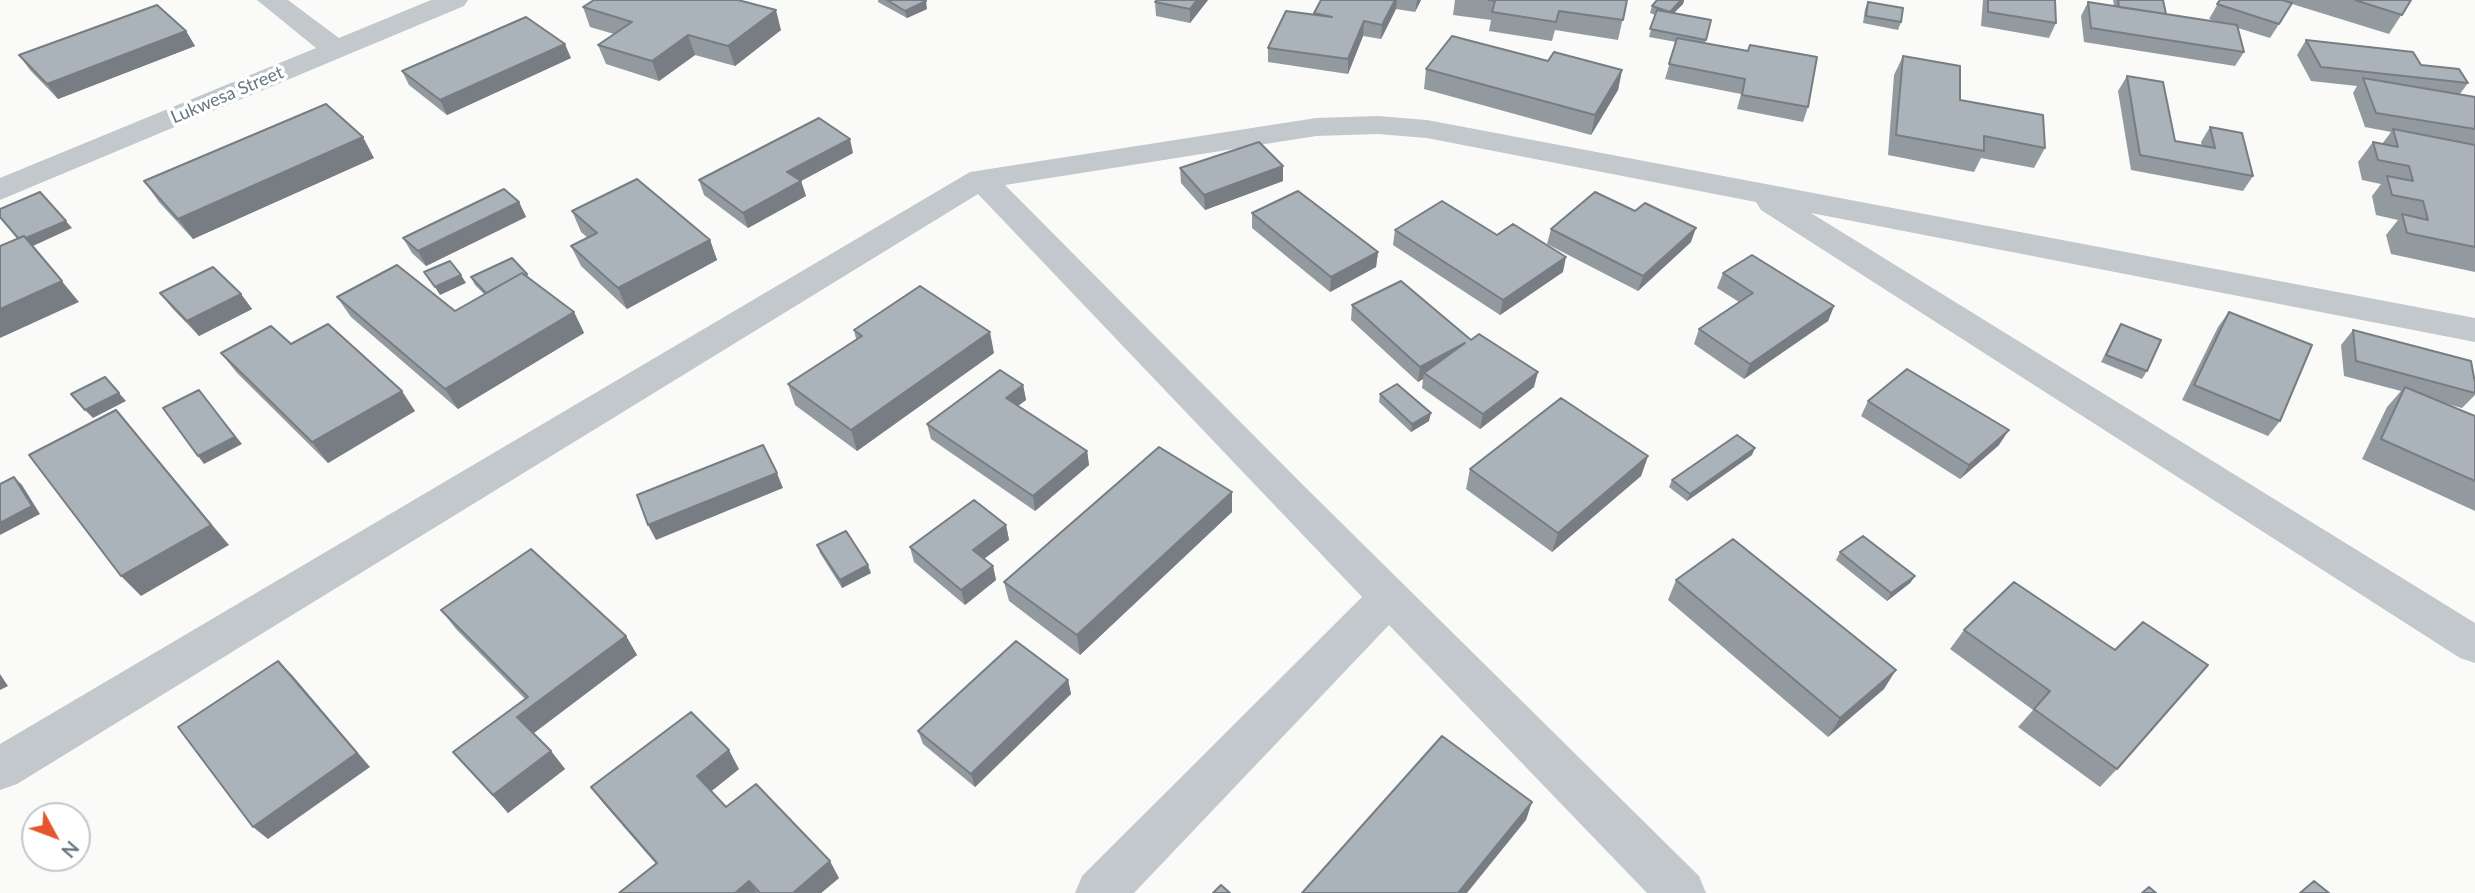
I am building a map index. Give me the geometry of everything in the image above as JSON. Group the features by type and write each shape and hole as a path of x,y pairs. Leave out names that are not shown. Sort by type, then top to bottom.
{"street":[{"path":"271,0 335,49"},
{"name":"Lukwesa Street","path":"0,190 454,0"},
{"path":"0,769 981,179 1316,127 1377,125 1427,129 2475,330"},
{"path":"981,179 1287,495 1390,596 1681,893"},
{"path":"1754,191 2475,645"},
{"path":"1100,893 1390,596"}],"building":[{"path":"594,0 738,0 776,10 728,46 688,35 652,61 598,45 632,22 583,7"},
{"path":"887,0 924,0 926,1 905,11"},
{"path":"1197,0 1190,9 1155,2"},
{"path":"1321,0 1395,0 1382,25 1364,21 1348,59 1268,48 1286,11 1332,17 1314,13"},
{"path":"1488,0 1627,0 1623,20 1559,11 1556,22 1492,12 1495,1"},
{"path":"1657,0 1681,0 1670,12 1652,6"},
{"path":"1988,0 2055,0 2056,23 1988,12"},
{"path":"2118,0 2163,0 2166,14 2119,7"},
{"path":"2220,0 2282,0 2292,3 2279,24 2217,4"},
{"path":"2355,0 2411,0 2402,15"},
{"path":"1868,2 1903,8 1901,22 1866,16"},
{"path":"2088,2 2237,25 2244,52 2091,28"},
{"path":"157,5 186,31 47,84 19,55"},
{"path":"1657,10 1711,20 1706,40 1650,29"},
{"path":"526,17 565,44 440,100 402,71"},
{"path":"1452,36 1548,61 1554,52 1622,70 1595,115 1426,69"},
{"path":"1677,38 1748,51 1750,45 1817,57 1808,107 1742,95 1745,79 1669,64"},
{"path":"2306,40 2413,52 2421,65 2459,69 2468,83 2321,67"},
{"path":"1903,56 1960,66 1960,100 2043,115 2045,148 1984,136 1984,151 1896,135"},
{"path":"2127,76 2163,82 2175,141 2215,148 2210,127 2242,133 2253,176 2140,155"},
{"path":"2363,78 2475,97 2475,129 2376,113"},
{"path":"326,104 363,137 178,219 144,181"},
{"path":"819,118 850,139 787,172 801,181 743,213 699,180"},
{"path":"2393,129 2475,145 2475,247 2407,233 2402,214 2428,220 2423,201 2392,195 2387,176 2413,181 2409,166 2378,160 2373,142 2398,147"},
{"path":"1259,142 1283,166 1204,195 1180,168"},
{"path":"637,179 710,240 618,288 571,246 597,233 572,211"},
{"path":"504,189 519,202 418,251 403,238"},
{"path":"1298,191 1378,252 1331,277 1252,213"},
{"path":"40,192 66,221 26,238 18,238 0,217 0,209"},
{"path":"1595,192 1635,211 1645,203 1696,228 1643,276 1551,229"},
{"path":"1442,201 1497,235 1513,224 1566,257 1503,300 1395,230"},
{"path":"24,236 62,281 0,309 0,246"},
{"path":"1752,255 1834,306 1750,364 1699,329 1753,293 1723,273"},
{"path":"512,258 527,274 522,273 486,293 471,277"},
{"path":"450,261 461,275 435,287 424,272"},
{"path":"397,265 455,311 522,273 574,312 445,389 337,297"},
{"path":"213,267 241,294 187,321 160,293"},
{"path":"1401,281 1471,340 1479,334 1538,372 1483,414 1424,373 1465,343 1420,367 1352,305"},
{"path":"920,286 990,332 851,430 788,384 862,336 854,330"},
{"path":"2229,312 2312,345 2280,421 2194,385"},
{"path":"328,324 402,391 312,442 221,353 271,326 291,344"},
{"path":"2121,324 2161,340 2147,371 2106,355"},
{"path":"2353,330 2471,361 2475,393 2356,361"},
{"path":"1907,369 2009,430 1969,465 1868,401"},
{"path":"1000,370 1023,385 1006,398 1087,451 1033,496 927,424"},
{"path":"105,377 119,393 85,410 71,394"},
{"path":"1397,384 1431,413 1412,424 1380,394"},
{"path":"2405,387 2475,416 2475,481 2381,439"},
{"path":"199,390 235,437 198,456 163,408"},
{"path":"1561,398 1648,456 1558,533 1470,469"},
{"path":"116,410 211,525 121,576 29,455"},
{"path":"1737,435 1755,448 1690,494 1672,480"},
{"path":"763,445 777,473 648,525 637,495"},
{"path":"1159,447 1232,492 1077,635 1004,582"},
{"path":"14,477 32,506 0,523 0,484"},
{"path":"974,500 1006,525 973,550 993,566 961,590 910,547"},
{"path":"846,531 868,565 840,580 817,545"},
{"path":"1863,536 1915,576 1891,593 1840,552"},
{"path":"1733,539 1896,670 1840,718 1676,580"},
{"path":"531,549 626,636 517,717 551,751 493,795 453,752 528,697 441,610"},
{"path":"2014,582 2115,650 2143,622 2208,665 2117,769 2034,709 2050,691 1964,630"},
{"path":"1016,641 1068,680 971,774 918,731"},
{"path":"278,661 357,753 253,827 178,727"},
{"path":"691,712 729,750 697,776 726,807 756,784 830,861 793,893 760,893 749,881 735,893 619,893 657,863 591,787"},
{"path":"1442,736 1532,802 1458,893 1302,893"},
{"path":"2314,881 2329,893 2300,893"},
{"path":"1221,885 1230,893 1213,893"},
{"path":"2149,887 2156,893 2142,893"}]}
